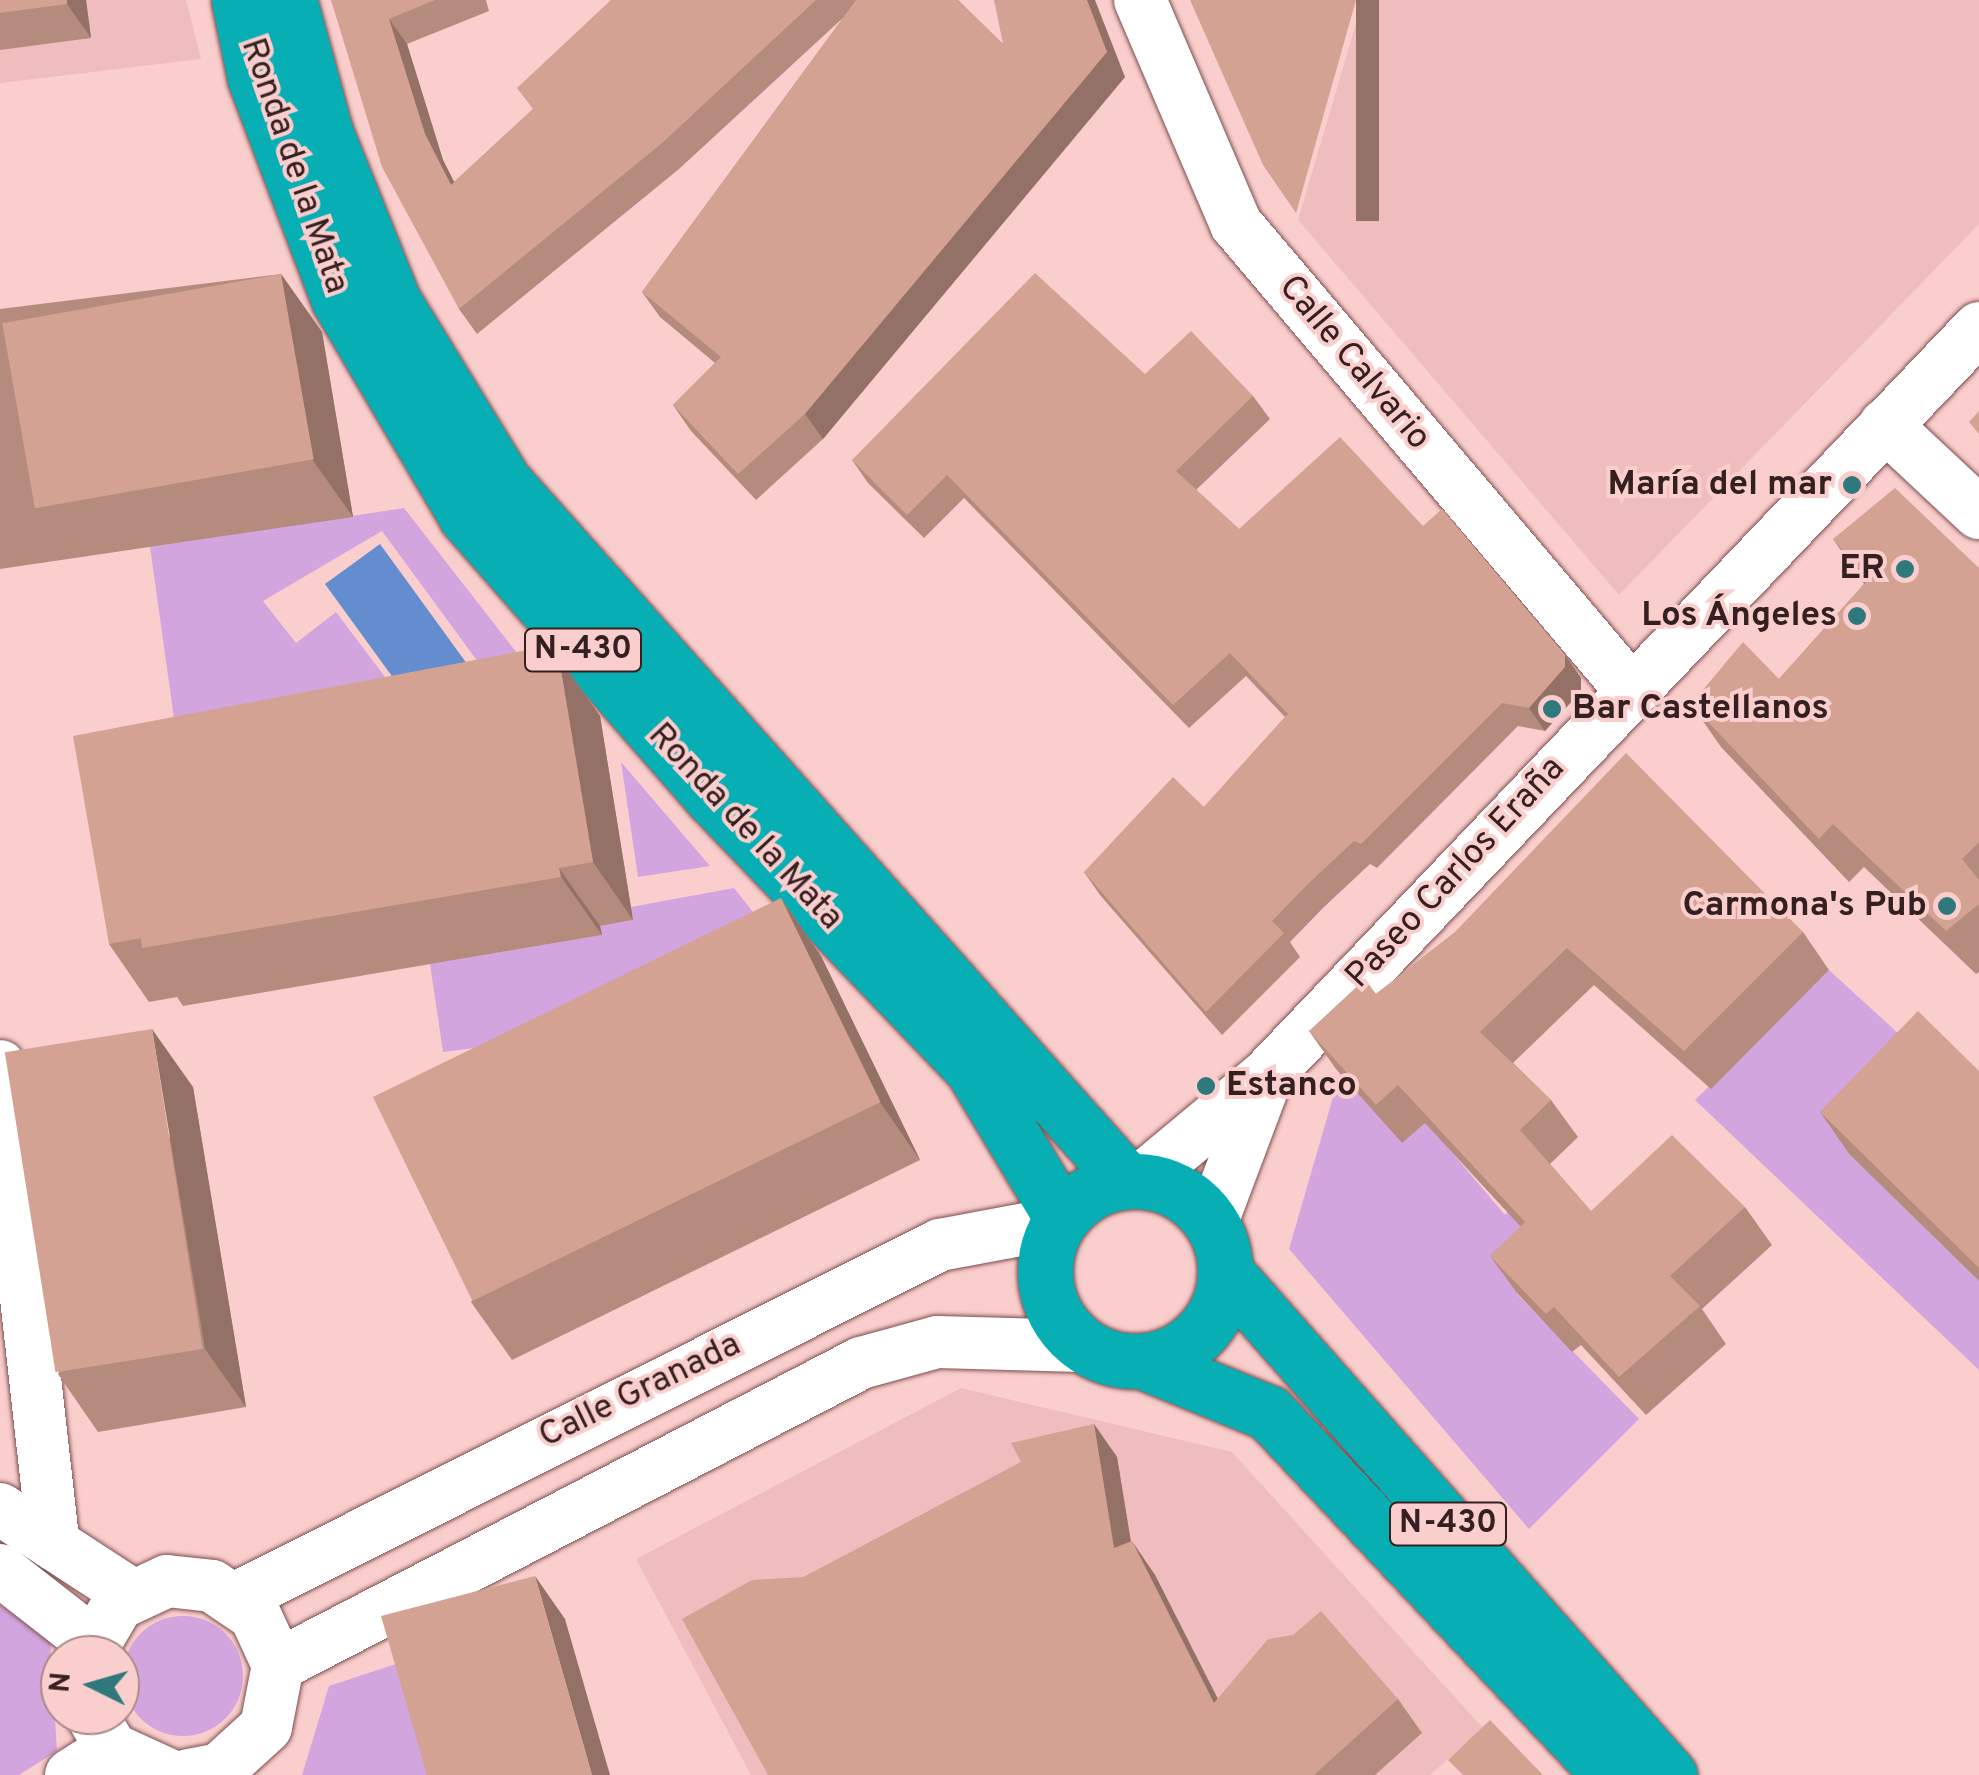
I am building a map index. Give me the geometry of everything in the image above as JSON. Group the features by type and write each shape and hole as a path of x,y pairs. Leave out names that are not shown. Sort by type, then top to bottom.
{"highway":[{"name":"Ronda de la Mata","path":"239,0 256,78 338,300 466,516 711,796 972,1068 1060,1220"},
{"name":"Ronda de la Mata","path":"289,0 325,132 385,283 504,482 1133,1180"},
{"path":"1082,1346 1046,1289 1060,1220 1099,1187 1133,1180"},
{"name":"N-430","path":"1133,1180 1169,1186 1670,1775"},
{"path":"1144,1362 1202,1333 1219,1248"},
{"name":"N-430","path":"1082,1346 1144,1362 1269,1413 1610,1775"}],"street":[{"name":"Calle Calvario","path":"1140,0 1236,224 1628,688"},
{"path":"282,307 338,300"},
{"name":"Paseo Carlos Eraña","path":"1133,1180 1267,1074 1628,688 1979,328"},
{"path":"1884,424 1979,514"},
{"path":"0,1066 54,1544"},
{"name":"Paseo Carlos Eraña","path":"1219,1248 1267,1074"},
{"name":"Calle Granada","path":"236,1598 940,1245 1060,1220"},
{"path":"278,1666 861,1363 936,1342 1082,1346"},
{"path":"0,1509 132,1594"},
{"path":"0,1570 75,1635"},
{"path":"100,1635 132,1594 167,1581 236,1598 270,1639 278,1666 266,1727 251,1763 188,1775"},
{"path":"92,1746 169,1775"}],"shaded area":[{"path":"0,0 186,0 201,59 0,83"},
{"path":"1363,0 1979,0 1979,224 1619,595 1298,220"},
{"path":"404,508 524,662 533,714 413,743 391,720 179,754 150,547","holes":["382,531 484,670 416,718 336,612 296,643 263,601"]},
{"path":"621,762 710,866 638,877"},
{"path":"734,888 783,950 506,1044 443,1052 430,964 601,935 600,926 633,920 631,907"},
{"path":"1829,970 1935,1067 1850,1155 1979,1281 1979,1370 1695,1100"},
{"path":"1340,1073 1448,1103 1449,1149 1505,1215 1521,1197 1567,1246 1517,1294 1639,1419 1529,1529 1289,1249"},
{"path":"961,1388 1232,1452 1483,1728 1430,1775 751,1775 636,1559"},
{"path":"0,1605 44,1635 40,1635 40,1735 56,1735 57,1751 19,1775 0,1775"},
{"path":"183,1616 206,1620 226,1633 242,1664 239,1699 226,1719 206,1732 171,1735 140,1719 139,1635 160,1620"},
{"path":"411,1659 445,1775 302,1775 329,1686"}],"water":[{"path":"380,544 469,667 414,707 325,584"}],"building":[{"path":"0,0 67,0 67,4 0,13"},
{"path":"331,0 435,0 389,19 425,134 451,185 533,109 517,88 611,0 816,0 661,144 459,309 382,167"},
{"path":"856,0 958,0 1003,44 994,0 1087,0 1107,52 805,414 738,474 673,405 721,357 642,292"},
{"path":"1190,0 1356,0 1296,213 1263,165"},
{"path":"1035,273 1145,374 1191,331 1253,396 1176,471 1239,529 1340,437 1423,526 1442,509 1565,655 1565,667 1529,708 1502,703 1361,844 1354,841 1308,884 1272,921 1284,933 1206,1012 1084,872 1173,777 1204,807 1288,714 1230,653 1173,705 947,475 907,515 852,460"},
{"path":"281,274 314,459 35,508 2,323"},
{"path":"1979,411 1979,434 1969,422"},
{"path":"1895,488 1979,568 1979,842 1962,859 1979,880 1979,904 1946,931 1833,824 1819,839 1691,704 1743,642 1779,679 1868,580 1833,539"},
{"path":"549,646 559,658 593,862 559,868 561,877 142,948 141,938 109,944 73,736"},
{"path":"1626,753 1803,932 1684,1051 1567,948 1480,1032 1551,1100 1520,1130 1591,1211 1672,1135 1745,1207 1670,1276 1700,1306 1619,1377 1554,1307 1546,1314 1490,1256 1525,1222 1398,1085 1376,1105 1309,1031 1365,979 1376,994 1454,933"},
{"path":"781,898 881,1102 472,1301 373,1097"},
{"path":"1918,1011 1979,1071 1979,1268 1820,1112"},
{"path":"152,1029 203,1349 56,1372 5,1052"},
{"path":"1094,1424 1114,1548 1132,1541 1214,1703 1268,1639 1293,1635 1321,1611 1398,1699 1314,1775 768,1775 682,1619 752,1580 804,1577 1021,1462 1011,1443"},
{"path":"535,1576 592,1775 427,1775 381,1616"},
{"path":"1490,1720 1543,1775 1463,1775 1448,1760"}],"place":[{"name":"María del mar","path":"1852,485"},
{"name":"ER","path":"1905,569"},
{"name":"Los Ángeles","path":"1857,616"},
{"name":"Bar Castellanos","path":"1552,709"},
{"name":"Carmona's Pub","path":"1947,906"},
{"name":"Estanco","path":"1206,1086"}]}
